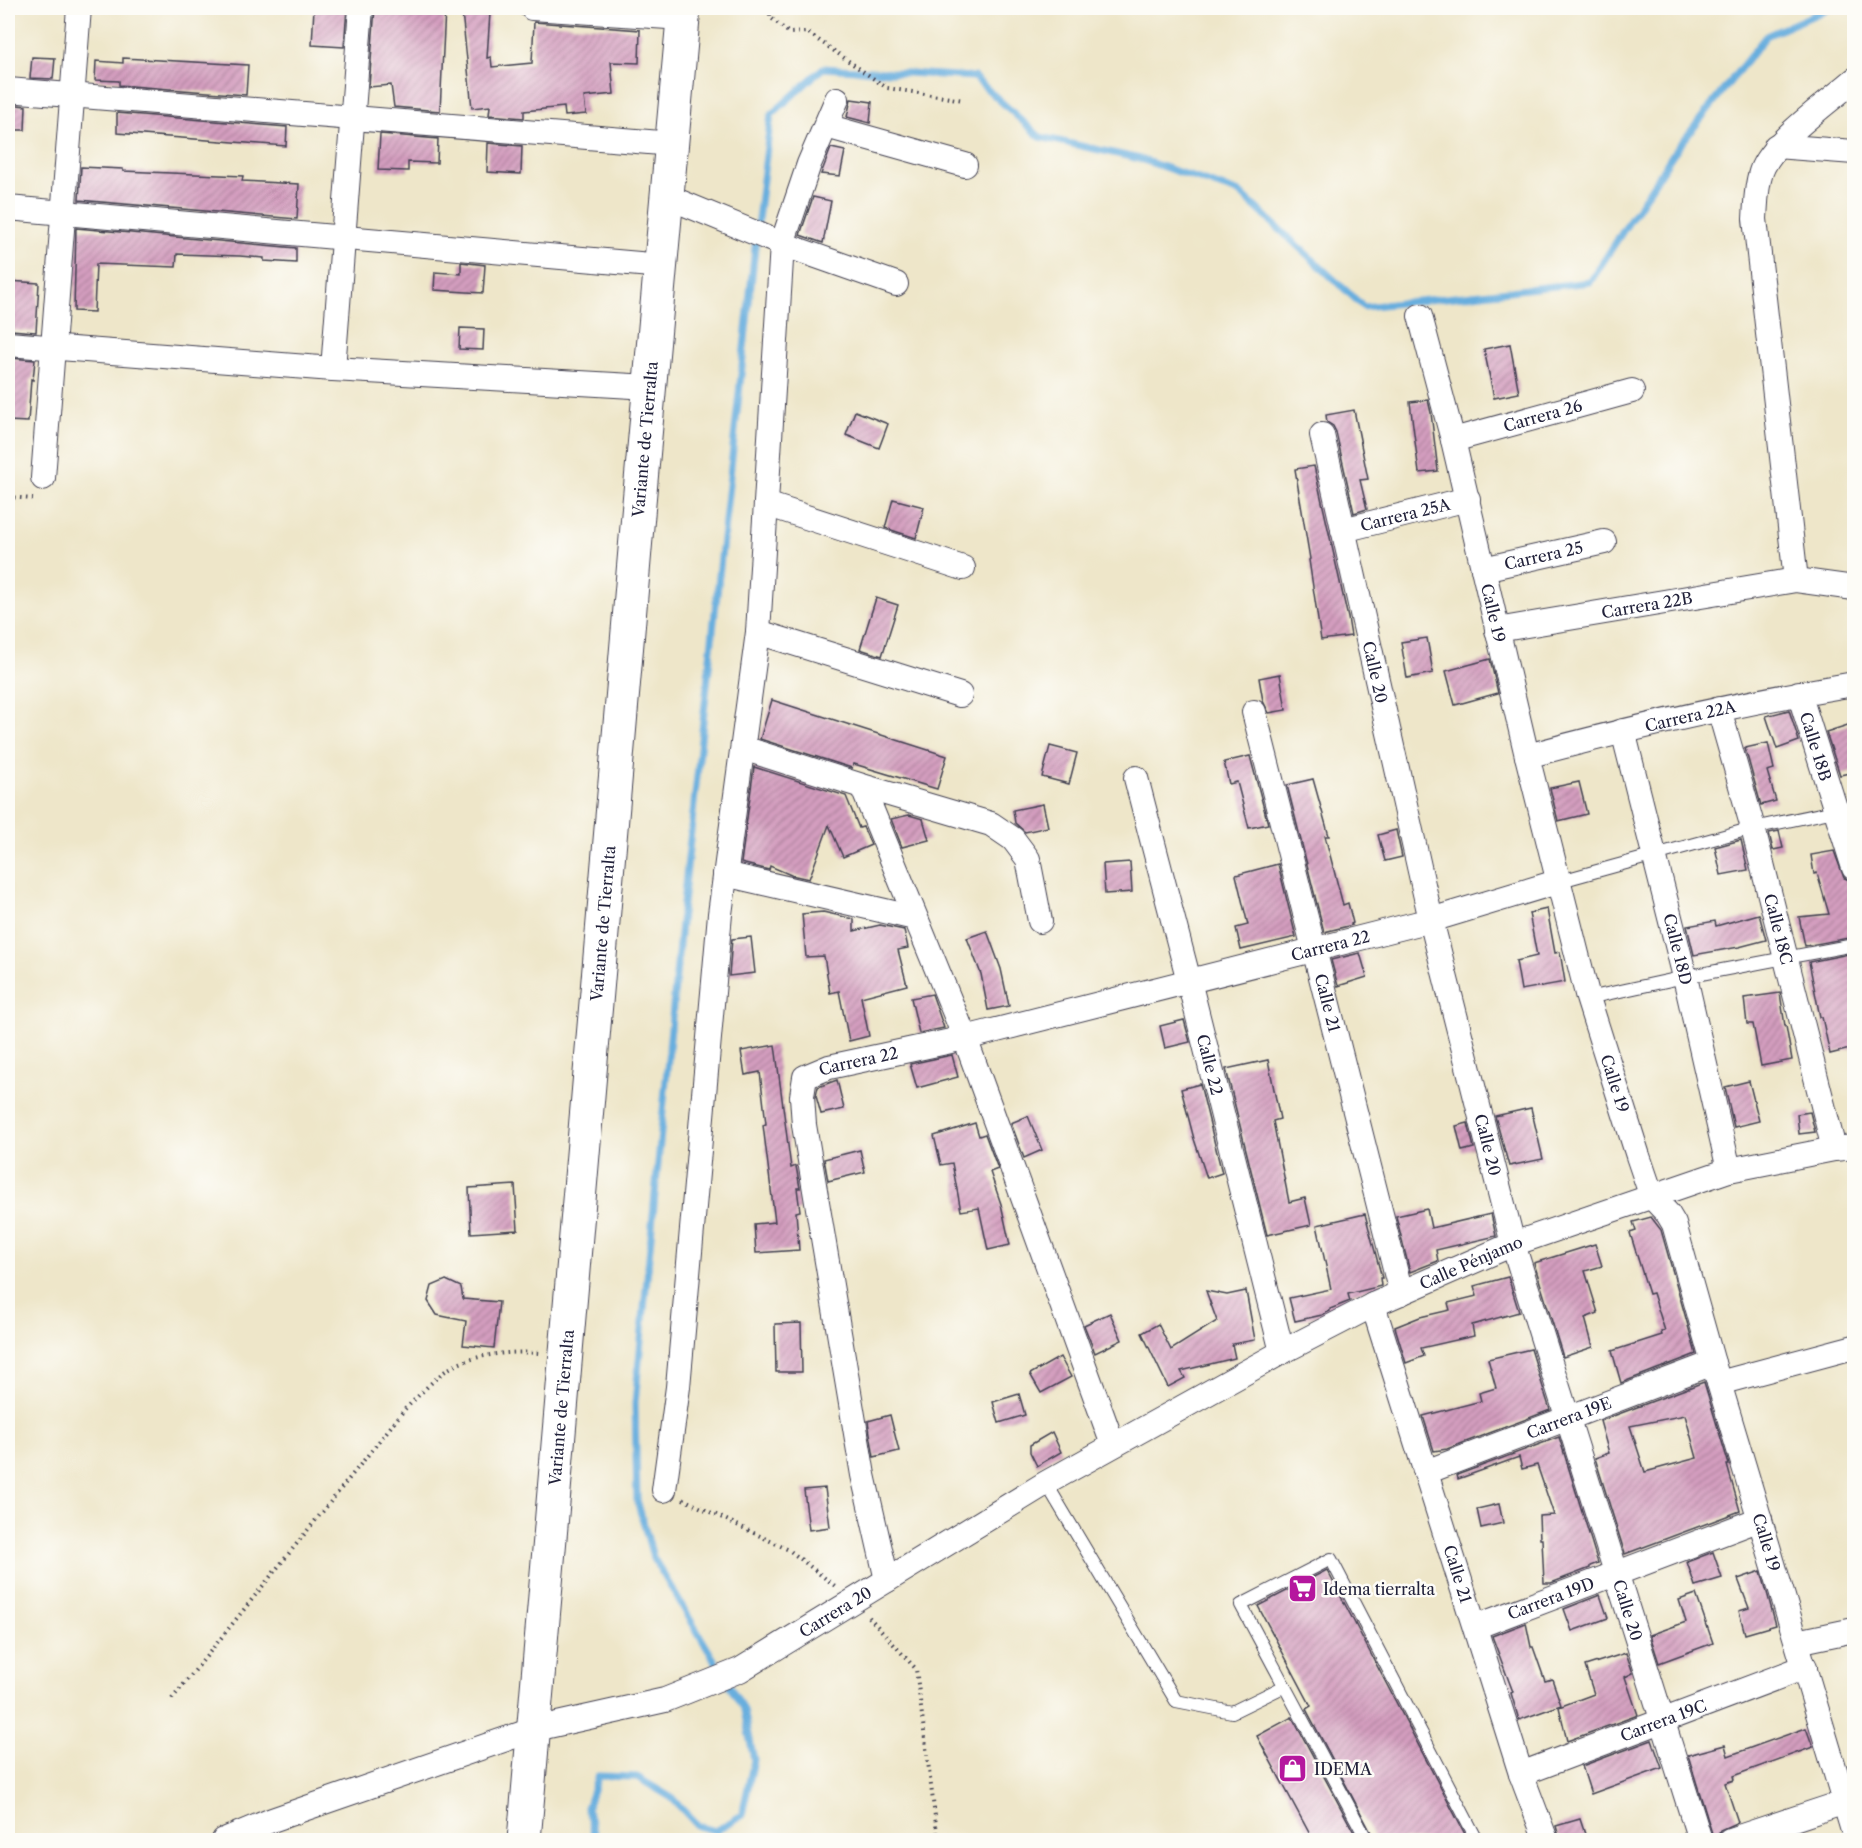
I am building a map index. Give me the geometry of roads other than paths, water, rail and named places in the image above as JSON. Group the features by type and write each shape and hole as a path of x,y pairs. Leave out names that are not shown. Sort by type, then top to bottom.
{"main road":[{"name":"Variante de Tierralta","path":"524,1840 684,13"}],"street":[{"path":"43,478 79,8"},
{"path":"333,369 361,8"},
{"path":"532,8 684,13"},
{"path":"1796,580 1755,219 1757,191 1762,170 1776,146 1854,80"},
{"path":"8,90 673,144"},
{"path":"664,1490 678,1387 720,914 758,632 782,244 809,164 837,99"},
{"path":"826,126 965,165"},
{"path":"1776,146 1854,152"},
{"path":"668,197 782,244 896,284"},
{"path":"8,208 662,266"},
{"name":"Calle 19","path":"1420,316 1468,499 1557,882 1588,998 1652,1197 1674,1224 1797,1642 1846,1776 1845,1802 1854,1834"},
{"path":"8,344 333,369 650,387"},
{"name":"Carrera 26","path":"1453,440 1632,391"},
{"name":"Calle 20","path":"1322,435 1431,920 1513,1244 1700,1840"},
{"name":"Carrera 25A","path":"1343,530 1468,499"},
{"path":"766,504 963,568"},
{"name":"Carrera 25","path":"1483,569 1604,542"},
{"name":"Carrera 22B","path":"1497,630 1796,580 1854,588"},
{"path":"758,632 960,695"},
{"name":"Carrera 22A","path":"1527,756 1623,730 1799,693 1854,684"},
{"name":"Calle 18B","path":"1799,693 1845,808 1854,868"},
{"name":"Calle 18C","path":"1719,709 1753,828 1786,958 1844,1148"},
{"name":"Calle 21","path":"1254,712 1401,1293"},
{"name":"Calle 18D","path":"1623,730 1685,977 1729,1170"},
{"path":"743,748 991,824 1013,839 1028,859 1040,921"},
{"name":"Calle 22","path":"1136,778 1190,981 1282,1352"},
{"path":"862,786 965,1038 1113,1445"},
{"path":"725,874 915,918"},
{"name":"Carrera 22","path":"887,1580 863,1475 804,1125 802,1096 805,1077 829,1067 965,1038 1431,920 1557,882"},
{"name":"Calle Pénjamo","path":"1113,1445 1373,1305 1513,1244 1729,1170 1844,1148"},
{"name":"Calle 21","path":"1373,1305 1521,1774 1546,1840"},
{"name":"Carrera 19E","path":"1426,1472 1568,1418 1716,1373 1854,1347"},
{"name":"Carrera 20","path":"224,1840 272,1820 535,1729 665,1700 740,1670 1046,1483 1113,1445"},
{"name":"Carrera 19D","path":"1474,1627 1760,1519"},
{"path":"1797,1642 1854,1630"},
{"name":"Carrera 19C","path":"1521,1774 1805,1667"},
{"path":"1730,1840 1845,1802"}],"lane":[{"name":"Carrera 22","path":"1557,882 1753,828 1845,808"},
{"path":"1588,998 1854,945"},
{"path":"1046,1483 1176,1701 1232,1713 1286,1686"},
{"path":"1367,1840 1286,1686 1240,1605 1331,1559 1476,1840"}],"waterway":[{"path":"757,228 771,115 823,68 974,77 1040,137 1140,159 1240,193 1364,307 1590,282 1673,154 1766,36 1830,8"},
{"path":"596,1840 587,1808 598,1776 637,1777 672,1798 698,1826 716,1831 742,1815 754,1760 744,1710 653,1557 637,1500 635,1403 682,913 756,239"}],"place":[{"name":"Idema tierralta","path":"1302,1589"},
{"name":"IDEMA","path":"1293,1769"}]}
